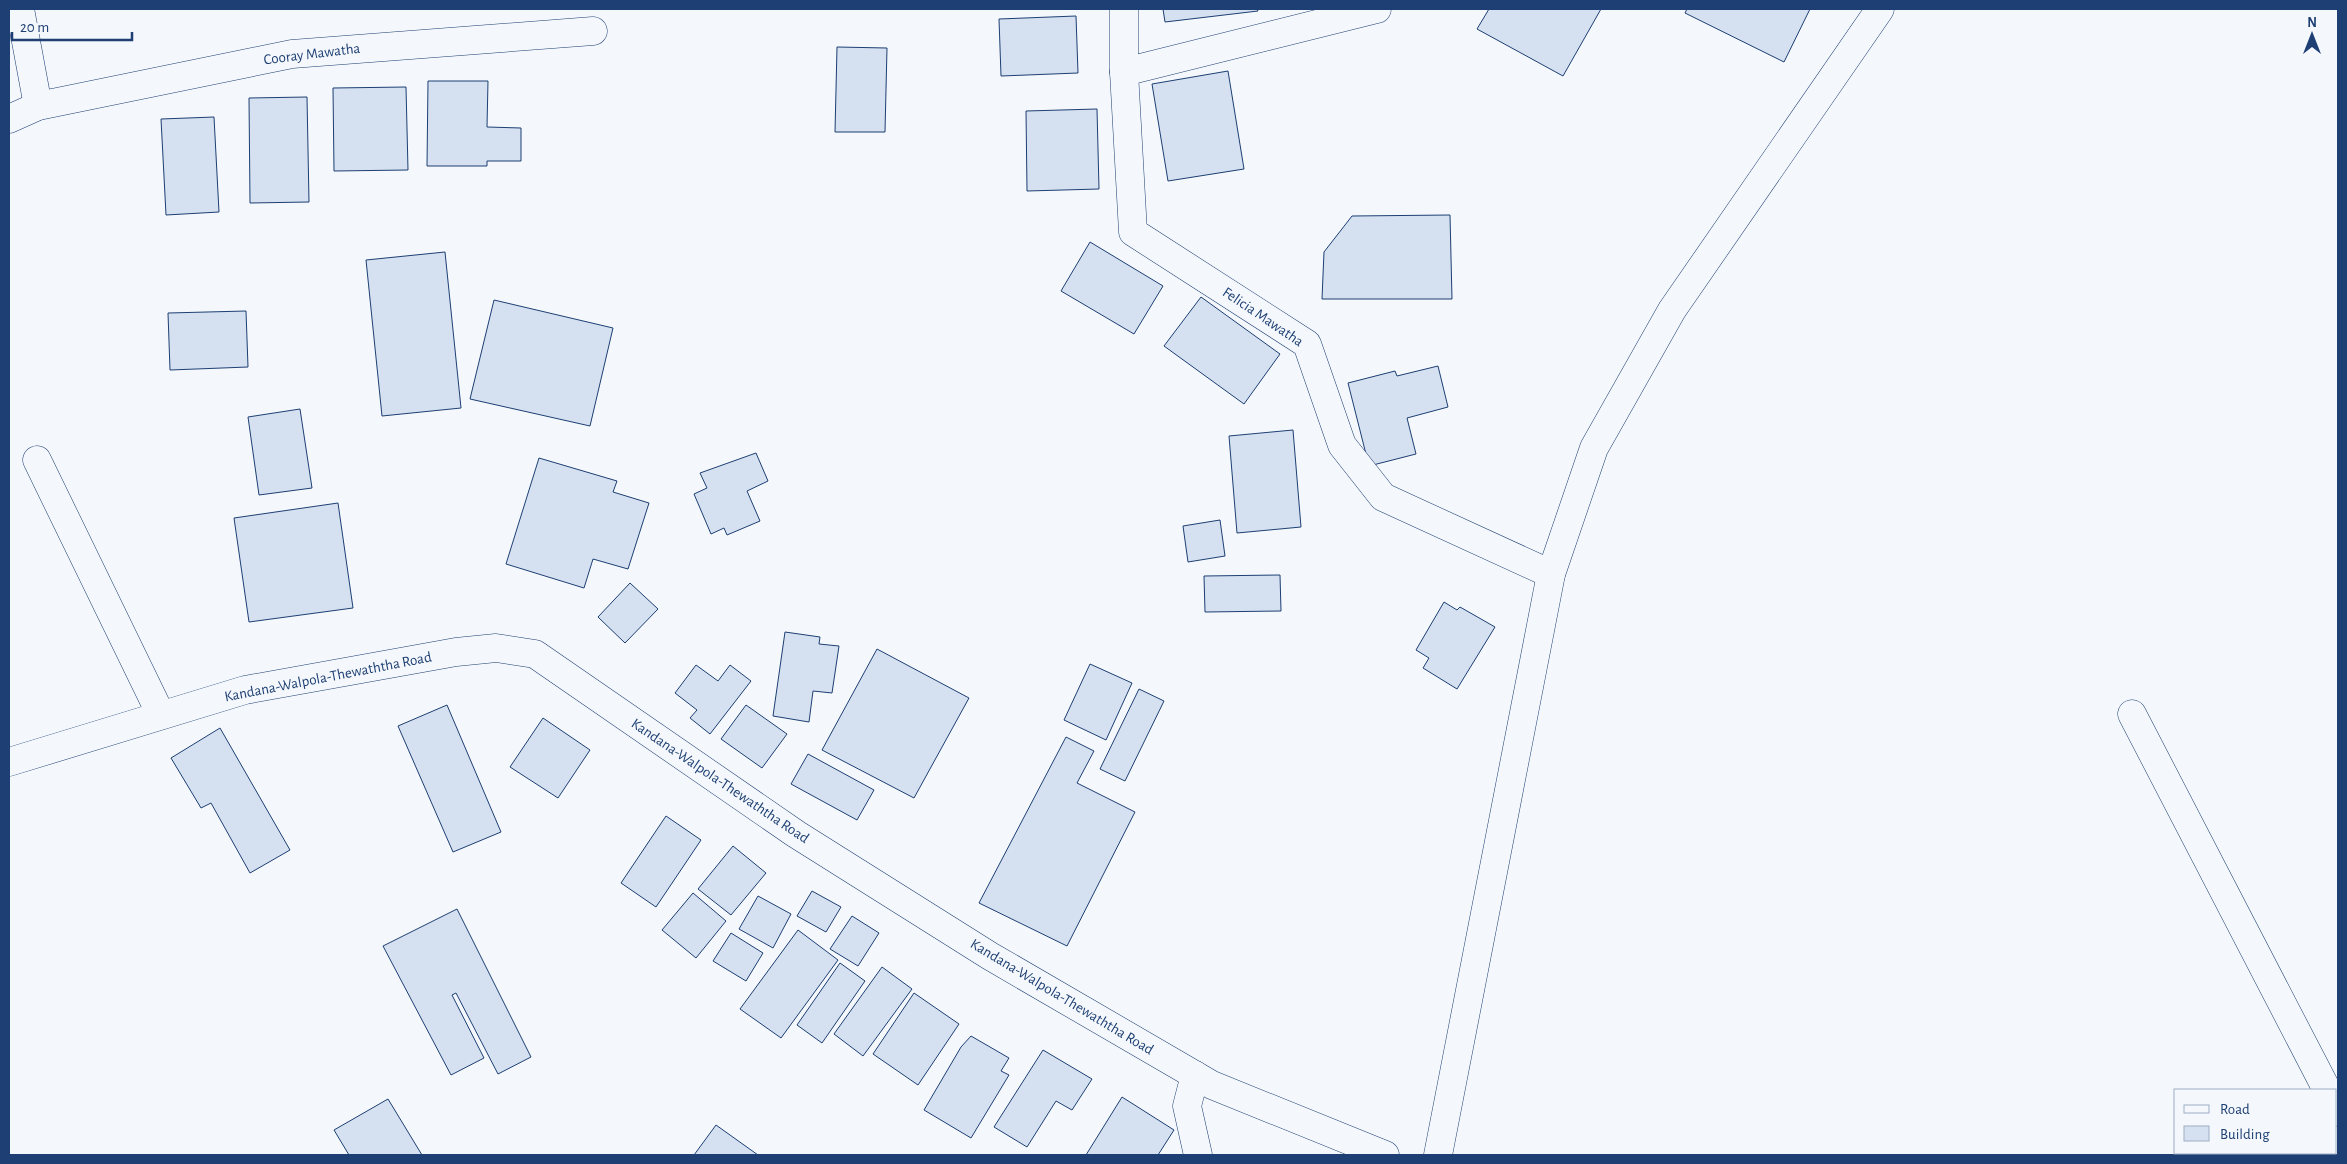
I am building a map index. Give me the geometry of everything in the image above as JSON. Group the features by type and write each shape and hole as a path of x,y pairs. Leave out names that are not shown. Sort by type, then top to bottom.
{"street":[{"path":"20,9 38,106"},
{"name":"Felicia Mawatha","path":"1124,9 1124,72 1133,232 1307,344 1342,445 1383,497 1551,574"},
{"path":"1124,72 1377,9"},
{"path":"1438,1155 1551,574 1594,448 1672,310 1880,9"},
{"name":"Cooray Mawatha","path":"9,119 38,106 292,54 593,31"},
{"path":"37,460 161,715"},
{"name":"Kandana-Walpola-Thewaththa Road","path":"9,762 245,690 456,652 496,648 535,654 796,834 990,956 1212,1085 1385,1155"},
{"path":"2132,714 2326,1089"},
{"path":"1195,1075 1187,1106 1198,1155"}],"building":[{"path":"1163,9 1257,9 1258,11 1165,22"},
{"path":"1489,9 1601,9 1563,76 1477,29"},
{"path":"1687,9 1810,9 1784,62 1685,13"},
{"path":"1076,16 1078,73 1001,76 999,19"},
{"path":"837,47 887,48 885,132 835,132"},
{"path":"1228,71 1244,169 1168,181 1152,84"},
{"path":"428,81 488,81 487,127 521,128 521,161 487,161 487,166 427,166"},
{"path":"406,87 408,170 334,171 333,88"},
{"path":"307,97 309,202 250,203 249,98"},
{"path":"1097,109 1099,189 1027,191 1026,111"},
{"path":"214,117 219,212 166,215 161,119"},
{"path":"1450,215 1452,299 1322,299 1324,252 1352,216"},
{"path":"1090,242 1163,286 1134,334 1061,291"},
{"path":"445,252 461,408 382,416 366,260"},
{"path":"1201,297 1280,354 1244,404 1164,346"},
{"path":"494,300 613,328 590,426 470,399"},
{"path":"246,311 248,367 170,370 168,313"},
{"path":"1438,366 1448,407 1407,418 1416,454 1369,466 1348,383 1395,371 1397,376"},
{"path":"300,409 312,488 259,495 248,417"},
{"path":"1293,430 1301,527 1237,533 1229,436"},
{"path":"756,453 768,481 747,491 760,521 727,535 724,528 711,534 694,494 707,488 700,473"},
{"path":"539,458 617,481 613,492 649,503 628,569 593,559 584,588 506,564"},
{"path":"338,503 353,608 249,622 234,518"},
{"path":"1220,520 1225,556 1188,562 1183,526"},
{"path":"1280,575 1281,611 1205,612 1204,576"},
{"path":"630,583 658,609 625,643 598,617"},
{"path":"1444,602 1457,610 1460,607 1495,627 1457,689 1423,668 1429,658 1416,650"},
{"path":"785,632 820,637 819,644 839,646 832,693 813,691 809,722 773,716"},
{"path":"877,649 969,698 914,798 822,750"},
{"path":"1090,664 1132,683 1106,740 1064,720"},
{"path":"696,665 718,681 730,665 751,681 710,734 690,718 697,710 675,693"},
{"path":"1139,689 1164,701 1125,781 1100,769"},
{"path":"447,705 501,832 453,852 398,726"},
{"path":"746,705 787,734 762,768 721,739"},
{"path":"543,718 590,750 558,798 510,767"},
{"path":"220,728 290,850 250,873 211,803 201,808 171,758"},
{"path":"1066,737 1094,751 1077,783 1135,812 1067,946 979,903"},
{"path":"808,754 874,790 857,820 791,784"},
{"path":"666,816 701,840 656,907 621,883"},
{"path":"733,846 766,873 731,915 698,889"},
{"path":"812,891 841,907 826,932 797,916"},
{"path":"693,893 726,921 696,958 662,930"},
{"path":"758,896 791,914 773,948 739,929"},
{"path":"457,909 531,1057 498,1074 456,993 452,995 484,1058 451,1075 383,946"},
{"path":"852,916 879,933 858,966 830,949"},
{"path":"798,930 838,960 781,1038 740,1009"},
{"path":"731,933 763,953 746,981 713,961"},
{"path":"840,963 865,981 822,1043 797,1025"},
{"path":"882,967 912,989 863,1056 834,1034"},
{"path":"914,993 959,1024 918,1085 873,1054"},
{"path":"971,1036 1009,1058 1001,1071 1009,1075 971,1138 924,1110 961,1047"},
{"path":"1043,1050 1092,1079 1072,1110 1056,1101 1027,1147 994,1127"},
{"path":"1122,1097 1174,1130 1158,1155 1086,1155"},
{"path":"388,1099 422,1155 349,1155 334,1130"},
{"path":"716,1125 758,1155 694,1155"}]}
